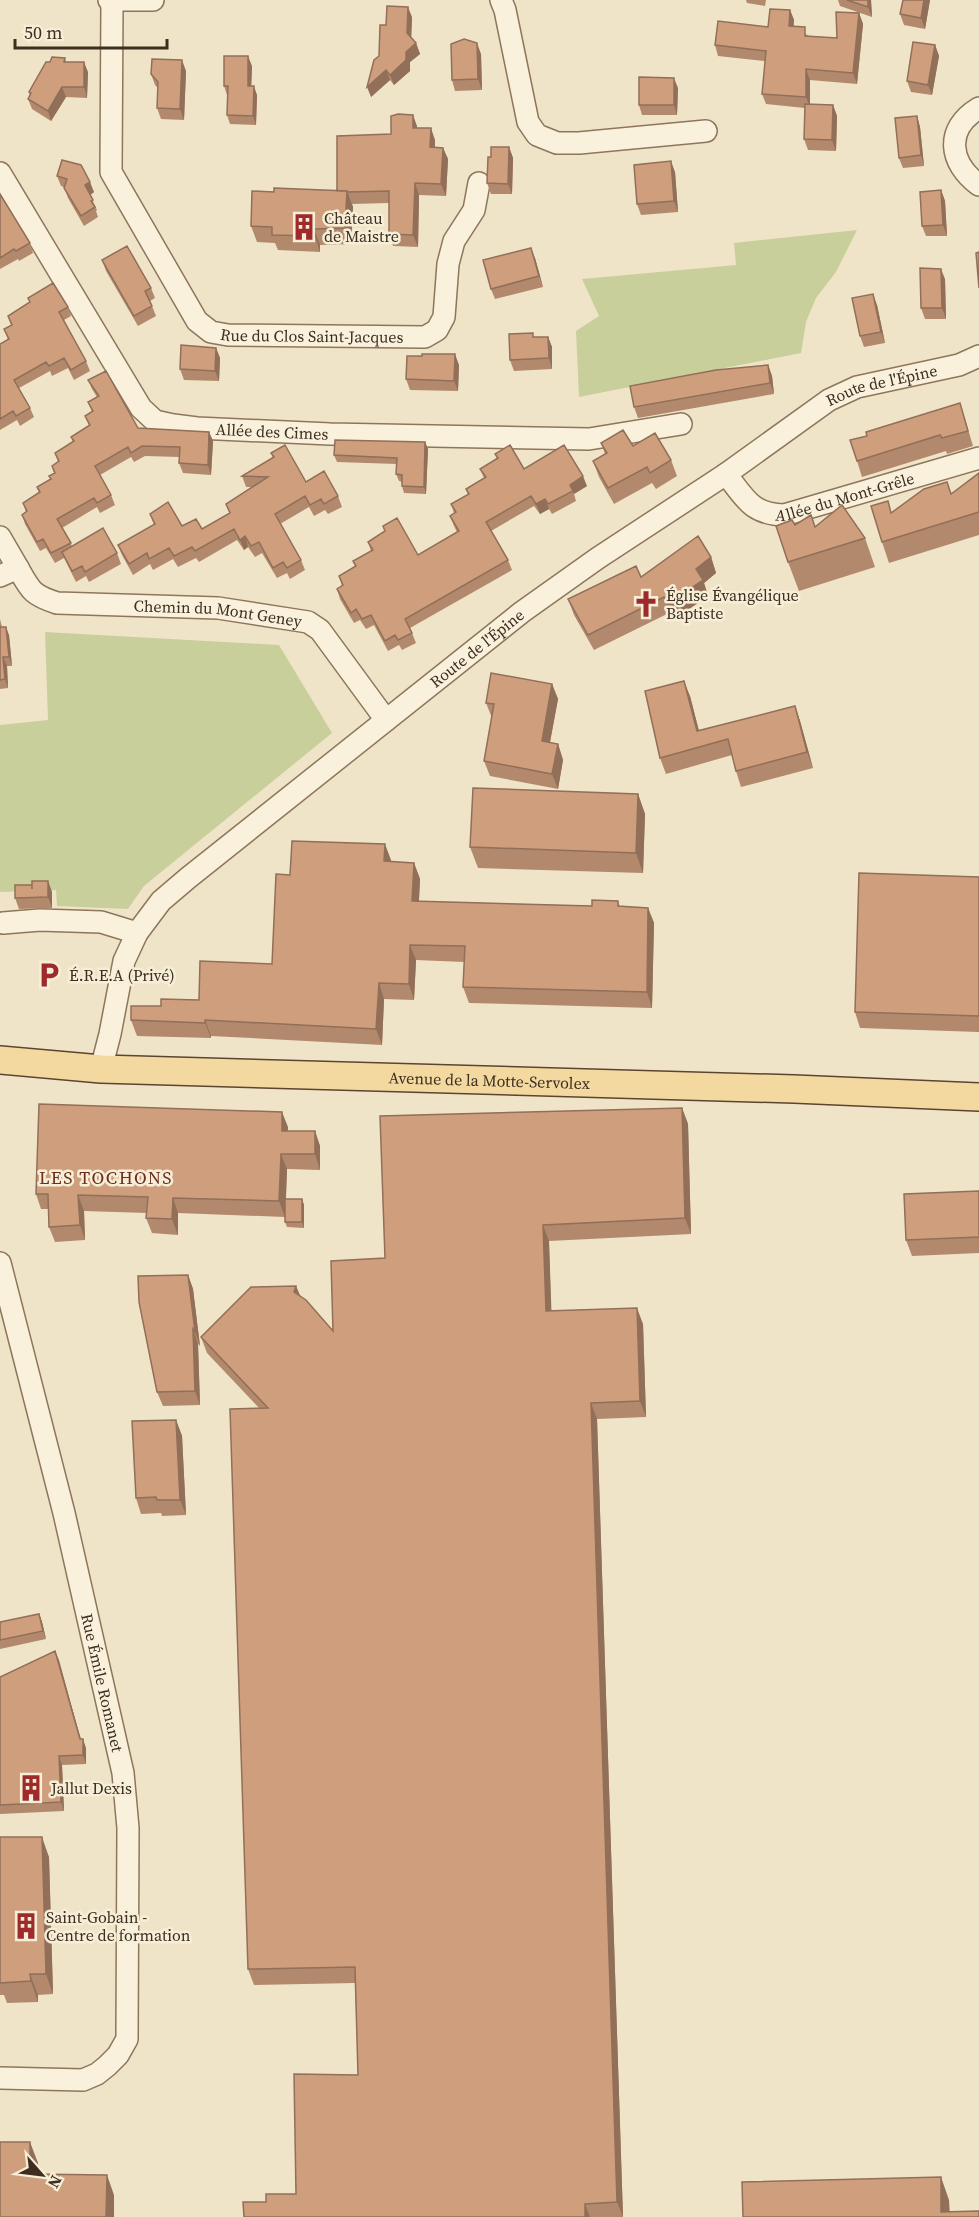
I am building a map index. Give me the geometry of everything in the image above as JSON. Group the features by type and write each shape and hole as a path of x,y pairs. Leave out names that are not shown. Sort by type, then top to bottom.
{"main road":[{"name":"Avenue de la Motte-Servolex","path":"4,1066 794,1089 979,1097"}],"street":[{"path":"110,0 153,0"},
{"name":"Rue du Clos Saint-Jacques","path":"110,0 111,172 197,321 212,332 228,335 425,337 437,330 444,317 448,264 454,240 474,210 479,183"},
{"path":"501,0 528,122 537,135 557,143 579,143 706,131"},
{"path":"979,108 969,114 958,128 954,144 958,162 969,178 979,185"},
{"name":"Allée des Cimes","path":"0,173 141,408 155,421 197,428 330,434 589,439 681,424"},
{"name":"Route de l'Épine","path":"101,1069 124,961 137,933 161,901 188,878 522,612 598,558 726,474 829,400 848,391 897,377 959,364 979,356"},
{"name":"Allée du Mont-Grêle","path":"726,474 754,508 767,515 784,515 979,458"},
{"name":"Chemin du Mont Geney","path":"0,537 9,572 31,591 57,603 218,608 308,622 320,630 386,720"},
{"path":"3,923 40,920 101,922 137,933"},
{"name":"Rue Émile Romanet","path":"0,1263 87,1610 123,1773 129,1828 127,2039 118,2055 107,2066 83,2080 0,2078"}],"green space":[{"path":"857,230 836,272 816,298 806,322 801,353 579,397 576,331 599,316 582,279 736,265 734,243"},
{"path":"45,632 279,645 332,733 144,886 128,909 57,906 56,890 0,892 0,725 48,720"}],"building":[{"path":"847,0 868,0 868,7"},
{"path":"903,0 924,0 921,18 900,14"},
{"path":"387,6 408,7 407,33 416,43 406,52 406,60 390,75 386,70 367,87 374,60 379,56 380,25 386,25"},
{"path":"770,9 790,10 789,26 805,27 805,36 837,38 836,12 859,13 853,73 806,69 806,97 762,94 766,51 715,45 718,21 768,27"},
{"path":"464,39 477,43 478,79 452,80 451,44"},
{"path":"913,42 935,45 928,85 907,81"},
{"path":"224,56 248,56 248,86 254,86 253,116 227,115 228,86 224,86"},
{"path":"52,57 65,58 64,62 84,62 84,87 62,87 48,111 28,99 31,93 29,92 46,62 50,62"},
{"path":"152,59 182,60 180,109 157,108 158,82 151,74"},
{"path":"639,77 674,78 674,105 639,105"},
{"path":"805,104 833,105 832,140 804,139"},
{"path":"413,115 413,128 431,128 430,147 443,148 441,184 415,183 413,235 389,234 389,191 337,191 337,136 391,134 391,116"},
{"path":"917,116 921,155 899,158 895,118"},
{"path":"491,147 509,147 508,184 487,183 488,157 491,157"},
{"path":"62,160 81,165 90,182 85,185 95,207 81,216 64,188 67,179 57,176"},
{"path":"671,161 674,201 637,204 634,165"},
{"path":"274,188 347,191 345,228 314,229 315,236 272,235 272,227 251,226 252,191 274,192"},
{"path":"941,190 943,225 922,226 920,192"},
{"path":"0,194 30,243 0,258"},
{"path":"127,246 151,288 145,291 152,306 134,316 102,260"},
{"path":"531,248 539,276 491,289 483,260"},
{"path":"979,252 979,288 976,253"},
{"path":"920,268 941,269 942,308 921,308"},
{"path":"53,283 68,307 59,312 86,361 71,370 64,358 49,366 46,362 14,380 30,408 16,416 13,411 0,419 0,344 9,339 4,329 12,325 8,316 30,302 28,298"},
{"path":"873,294 881,332 860,336 852,298"},
{"path":"533,333 533,337 548,337 549,358 510,360 509,334"},
{"path":"181,345 216,348 215,371 180,369"},
{"path":"422,354 455,354 454,381 406,379 407,356 422,356"},
{"path":"768,365 770,383 634,407 630,386 716,370"},
{"path":"106,371 138,428 209,432 208,465 179,463 180,447 142,446 131,453 128,447 95,466 111,495 97,503 94,498 57,519 71,543 51,553 43,539 37,542 22,515 27,511 23,503 40,492 37,487 51,479 49,476 55,473 52,466 59,461 55,453 74,441 71,437 90,425 85,416 93,411 88,402 99,396 88,380"},
{"path":"960,403 968,431 942,438 940,435 857,461 850,440 867,436 866,432"},
{"path":"623,430 633,446 655,433 671,460 650,473 647,467 608,488 593,461 607,453 601,443"},
{"path":"335,440 425,442 424,487 402,486 402,475 396,474 397,458 334,455"},
{"path":"285,445 306,482 324,471 338,496 324,504 321,499 310,505 305,496 275,514 301,560 287,568 283,562 273,568 259,542 251,546 245,536 240,540 234,529 195,551 192,547 174,556 169,548 149,559 147,553 129,564 118,545 155,524 150,514 168,502 182,526 196,519 202,529 230,513 226,504 268,477 242,476 274,457 271,453"},
{"path":"510,445 524,469 564,445 583,476 570,485 573,491 548,504 545,499 536,504 531,496 486,522 508,560 405,619 412,633 398,640 395,635 385,641 371,615 362,619 356,609 351,613 337,589 343,585 339,576 356,566 353,561 373,550 368,542 385,531 383,526 397,518 418,555 459,531 450,516 456,512 451,504 469,494 466,489 486,477 480,469 498,458 495,454"},
{"path":"979,473 979,512 882,542 871,506 888,501 891,513 924,489 947,482 951,494"},
{"path":"842,505 865,538 788,562 776,526 792,520 795,525 811,515 815,527"},
{"path":"103,528 117,553 85,572 82,566 72,571 62,552"},
{"path":"698,536 711,557 696,569 703,580 667,604 664,597 588,635 568,599 636,566 641,577"},
{"path":"0,627 6,627 9,657 3,657 5,679 0,680"},
{"path":"491,673 552,684 542,741 558,744 552,774 484,761 494,704 486,703"},
{"path":"684,681 697,731 795,706 807,752 736,771 728,739 660,758 645,691"},
{"path":"473,788 638,794 636,853 470,847"},
{"path":"292,841 385,844 384,861 414,863 412,901 592,906 592,900 618,901 618,906 648,908 647,992 463,987 465,946 410,945 409,984 379,983 376,1029 205,1020 205,1023 131,1020 131,1006 161,1006 161,999 199,1000 200,961 272,964 276,874 290,875"},
{"path":"859,873 979,877 979,1016 855,1012"},
{"path":"32,881 48,881 48,897 15,898 15,885 32,885"},
{"path":"39,1104 282,1112 282,1131 315,1131 315,1154 281,1154 279,1201 173,1198 172,1219 146,1218 148,1197 78,1195 80,1225 49,1227 48,1194 36,1194"},
{"path":"682,1108 685,1218 543,1225 546,1311 637,1308 640,1401 591,1403 617,2202 585,2204 585,2217 244,2217 243,2202 266,2202 266,2194 296,2194 294,2074 358,2075 355,1967 248,1969 230,1409 268,1408 201,1337 251,1287 296,1286 294,1292 306,1300 333,1331 331,1261 385,1258 380,1116"},
{"path":"979,1191 979,1237 906,1240 904,1194"},
{"path":"285,1199 302,1199 302,1222 285,1222"},
{"path":"188,1275 195,1332 193,1329 195,1391 157,1392 139,1302 138,1276"},
{"path":"176,1420 180,1500 157,1500 156,1497 136,1498 132,1421"},
{"path":"39,1614 43,1631 0,1640 0,1622"},
{"path":"55,1651 80,1739 83,1739 83,1755 59,1756 61,1802 0,1805 0,1677"},
{"name":"Saint-Gobain - Centre de formation","path":"0,1837 42,1837 46,1974 30,1974 31,1981 0,1983"},
{"path":"0,2142 30,2142 30,2174 107,2175 106,2217 0,2217"},
{"path":"941,2177 941,2212 979,2211 979,2217 743,2217 742,2182"}],"place":[{"name":"Château de Maistre","path":"304,227"},
{"name":"Église Évangélique Baptiste","path":"646,604"},
{"name":"É.R.E.A (Privé)","path":"49,975"},
{"name":"Jallut Dexis","path":"31,1788"},
{"name":"Saint-Gobain - Centre de formation","path":"26,1926"}],"district":[{"name":"LES TOCHONS","path":"106,1177"}]}
